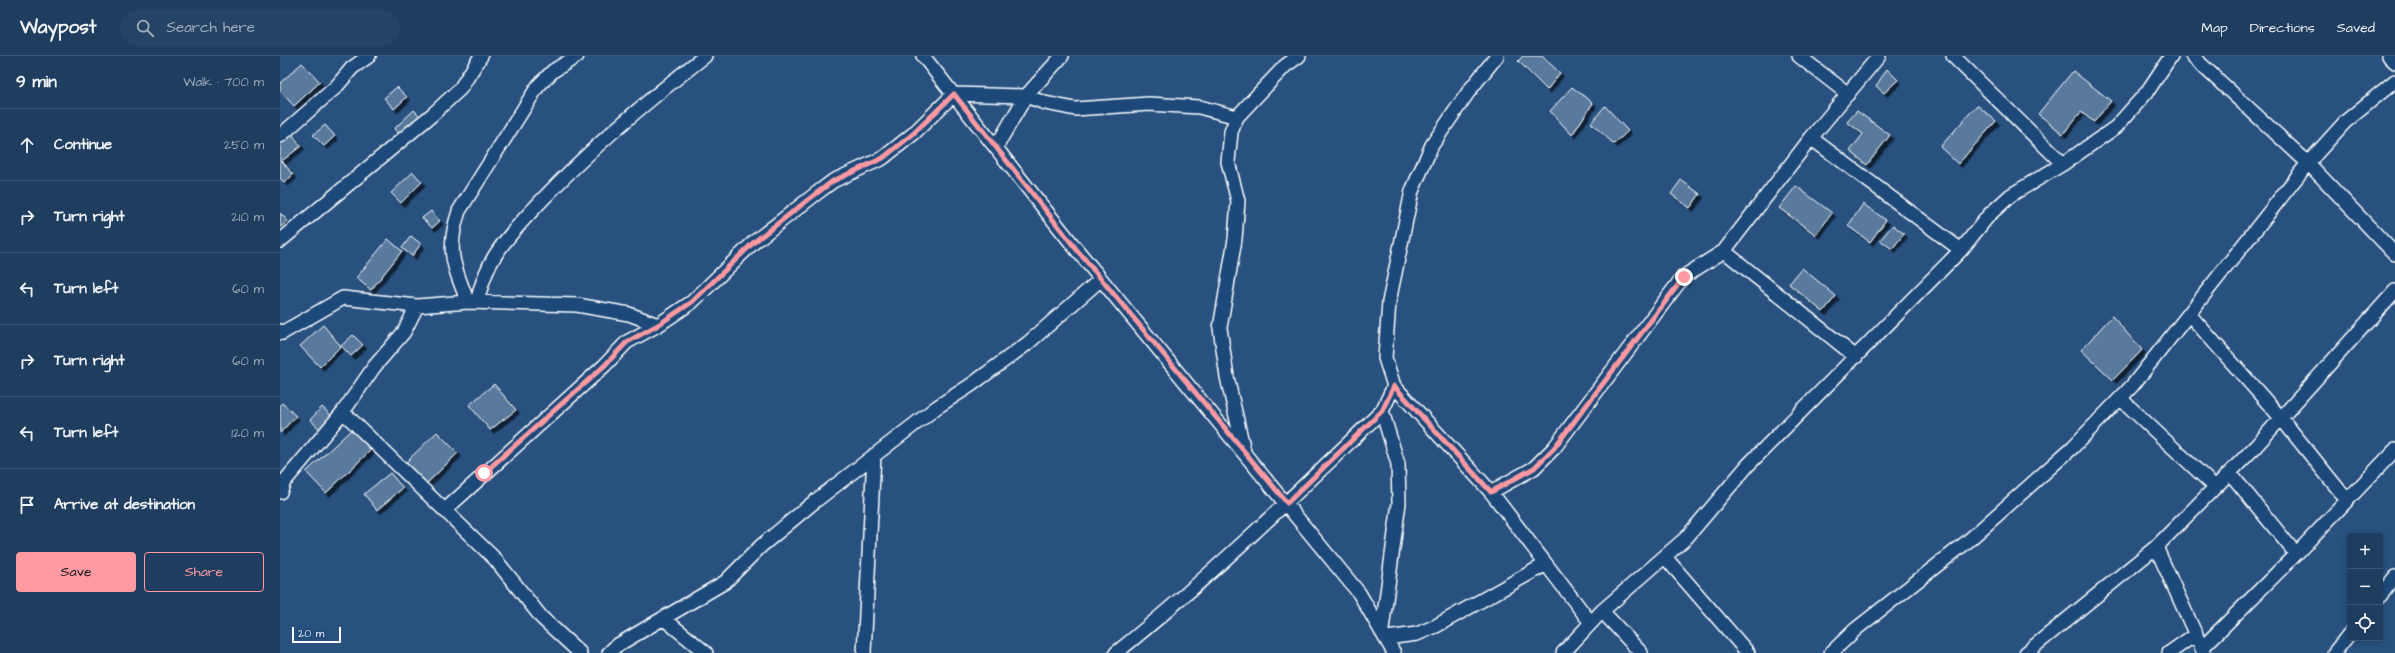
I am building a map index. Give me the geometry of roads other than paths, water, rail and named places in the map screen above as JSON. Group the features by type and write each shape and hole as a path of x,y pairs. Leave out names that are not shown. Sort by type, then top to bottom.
{"street":[{"path":"280,136 336,87 352,68 369,56"},
{"path":"280,241 433,114 460,89 481,56"},
{"path":"473,302 453,266 452,231 459,211 538,86 553,71 577,56"},
{"path":"473,302 495,255 513,230 558,183 602,142 657,93 705,56"},
{"path":"923,56 1101,279 1287,503 1359,593 1394,653"},
{"path":"996,147 1026,96 1062,56"},
{"path":"1244,453 1227,377 1220,328 1235,239 1238,201 1228,162 1231,132 1238,117 1285,66 1299,56"},
{"path":"1497,56 1469,91 1432,145 1412,191 1389,302 1385,358 1394,386 1491,492 1590,623"},
{"path":"1799,56 1848,94"},
{"path":"1491,492 1534,468 1554,448 1684,277 1724,251 1811,138 1879,56"},
{"path":"1953,56 2063,164"},
{"path":"1563,653 1602,611 1686,538 1748,465 1961,250 1988,215 2011,195 2063,164 2116,127 2147,92 2171,56"},
{"path":"2192,56 2308,163 2395,254"},
{"path":"2389,56 2395,62"},
{"path":"1831,653 1856,629 1968,541 2036,482 2121,399 2308,163 2344,122 2395,81"},
{"path":"445,510 604,366 627,342 658,325 692,302 754,242 833,181 883,158 913,134 954,94 1026,96 1045,103 1075,109 1149,104 1199,107 1238,117"},
{"path":"1811,138 1961,250"},
{"path":"1724,251 1856,357"},
{"path":"609,653 616,646 725,582 761,546 874,455 937,407 971,385 1028,342 1101,279"},
{"path":"2026,653 2156,547 2230,473 2395,291"},
{"path":"280,331 282,333 343,298 417,306 473,302 577,304 629,314 658,325"},
{"path":"280,492 284,482 343,412 374,366 404,332 417,306"},
{"path":"2189,314 2281,418 2347,500"},
{"path":"1116,653 1164,614 1287,503 1382,411 1394,386"},
{"path":"2121,399 2216,487"},
{"path":"1382,411 1398,464 1399,503 1384,634"},
{"path":"343,412 391,460 495,558 542,618 580,653"},
{"path":"2156,547 2203,651 2395,450"},
{"path":"864,653 874,455"},
{"path":"2230,473 2296,554"},
{"path":"1665,557 1748,653"},
{"path":"1384,634 1417,634 1436,626 1546,564"},
{"path":"2383,592 2395,577"},
{"path":"1602,611 1641,653"},
{"path":"663,618 706,653"},
{"path":"2169,653 2196,634"},
{"path":"2335,652 2347,637"}]}
